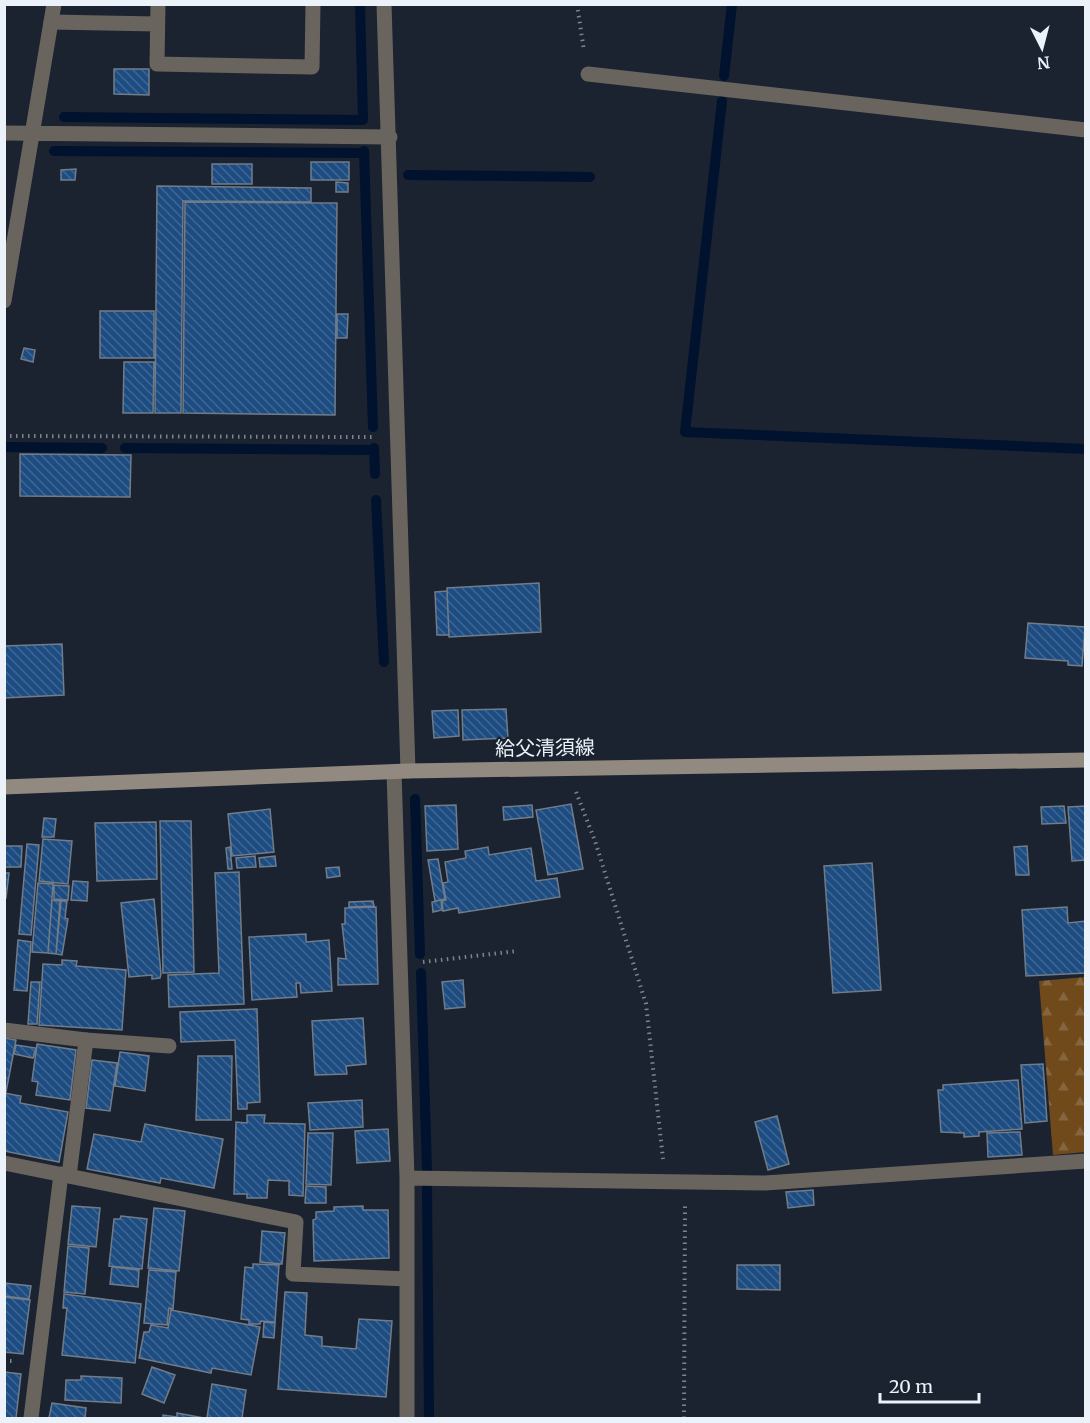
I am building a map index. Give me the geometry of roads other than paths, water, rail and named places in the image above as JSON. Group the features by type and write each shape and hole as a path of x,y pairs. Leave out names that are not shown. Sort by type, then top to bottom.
{"main road":[{"name":"給父清須線","path":"4,787 401,772 1086,760"}],"street":[{"path":"4,301 54,4"},
{"path":"158,4 157,64 312,68 314,4"},
{"path":"384,4 398,437 400,965 407,1178 407,1419"},
{"path":"51,22 157,24"},
{"path":"588,74 1086,130"},
{"path":"4,133 390,137"},
{"path":"4,1030 86,1040 169,1046"},
{"path":"31,1419 86,1040"},
{"path":"407,1178 765,1183 1086,1161"},
{"path":"4,1163 296,1222 293,1274 407,1279"}],"waterway":[{"path":"64,117 363,120 360,4"},
{"path":"724,76 732,4"},
{"path":"722,101 685,432 1086,449"},
{"path":"54,151 364,153"},
{"path":"364,151 373,427"},
{"path":"408,175 590,177"},
{"path":"4,447 102,448"},
{"path":"125,448 374,450"},
{"path":"374,448 375,474"},
{"path":"376,500 384,662"},
{"path":"415,799 420,954"},
{"path":"421,973 427,1170"},
{"path":"427,1188 429,1418"}]}
